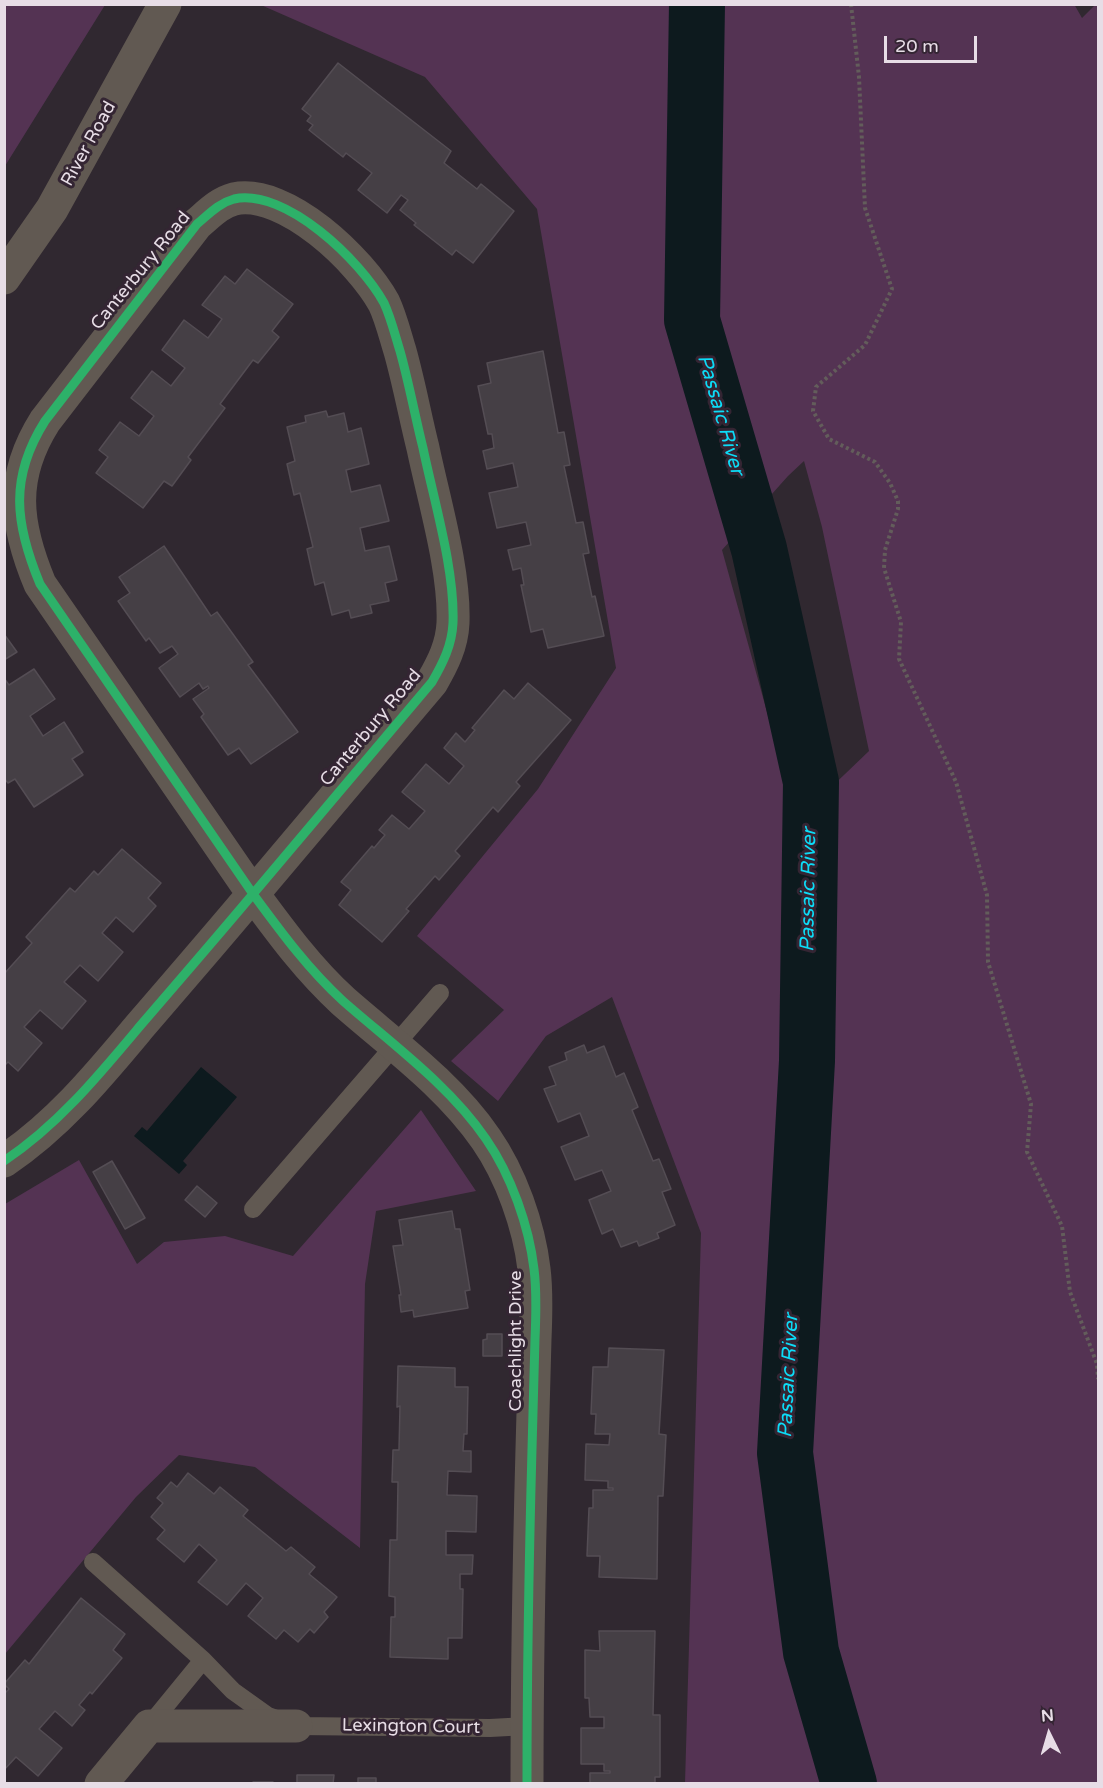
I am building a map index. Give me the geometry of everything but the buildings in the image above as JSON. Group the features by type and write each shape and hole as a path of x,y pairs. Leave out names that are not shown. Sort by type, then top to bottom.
{"street":[{"name":"River Road","path":"4,278 52,209 165,4"},
{"name":"Canterbury Road","path":"4,1161 58,1119 113,1059 253,894 432,682 450,645 453,622 450,573 406,373 384,304 370,282 345,252 297,214 263,199 236,199 219,205 197,224 45,421 34,439 22,472 20,486 22,531 27,552 40,584 253,894"},
{"name":"Coachlight Drive","path":"253,894 309,968 341,1000 421,1068 470,1118 488,1141 520,1209 530,1245 536,1290 528,1622 527,1784"},
{"name":"Lexington Court","path":"149,1726 296,1726"},
{"path":"101,1784 149,1726"}],"lane":[{"path":"254,1209 440,993"},
{"name":"Lexington Court","path":"93,1562 203,1660 233,1691 268,1716 296,1726 490,1728 527,1726"},
{"path":"149,1726 203,1660"}],"path":[{"path":"851,4 860,77 865,208 892,289 865,345 816,387 813,411 829,439 875,462 890,483 898,501 898,509 885,550 884,568 901,622 899,659 956,782 987,895 988,962 1031,1104 1027,1152 1062,1226 1070,1293 1097,1364 1098,1379"}],"shaded area":[{"path":"1074,4 1082,18 1095,5 1098,5 1098,1783 685,1783 701,1233 612,997 546,1036 498,1101 451,1061 504,1010 417,936 538,789 616,668 537,209 425,77 261,5","holes":["804,461 822,527 869,751 797,820 722,550"]},
{"path":"4,5 105,5 5,166"},
{"path":"201,1067 237,1097 183,1161 187,1165 179,1174 134,1136 142,1127 147,1131"},
{"path":"421,1110 476,1191 376,1211 365,1284 360,1548 255,1467 179,1455 136,1497 5,1654 5,1204 79,1160 137,1264 164,1242 225,1236 293,1256"}],"waterway":[{"name":"Passaic River","path":"697,4 692,320 759,549 811,782 807,1061 785,1453 811,1652 849,1784"}],"cycle path":[{"path":"4,1161 42,1132 109,1063 253,894 432,682 451,639 453,602 443,535 403,363 384,303 358,267 320,231 276,205 254,199 234,199 224,203 197,224 45,421 33,442 21,482 21,521 25,541 40,584 253,894 263,908 295,950 330,989 419,1066 471,1119 495,1153 518,1201 532,1253 536,1295 529,1574 527,1784"}]}
